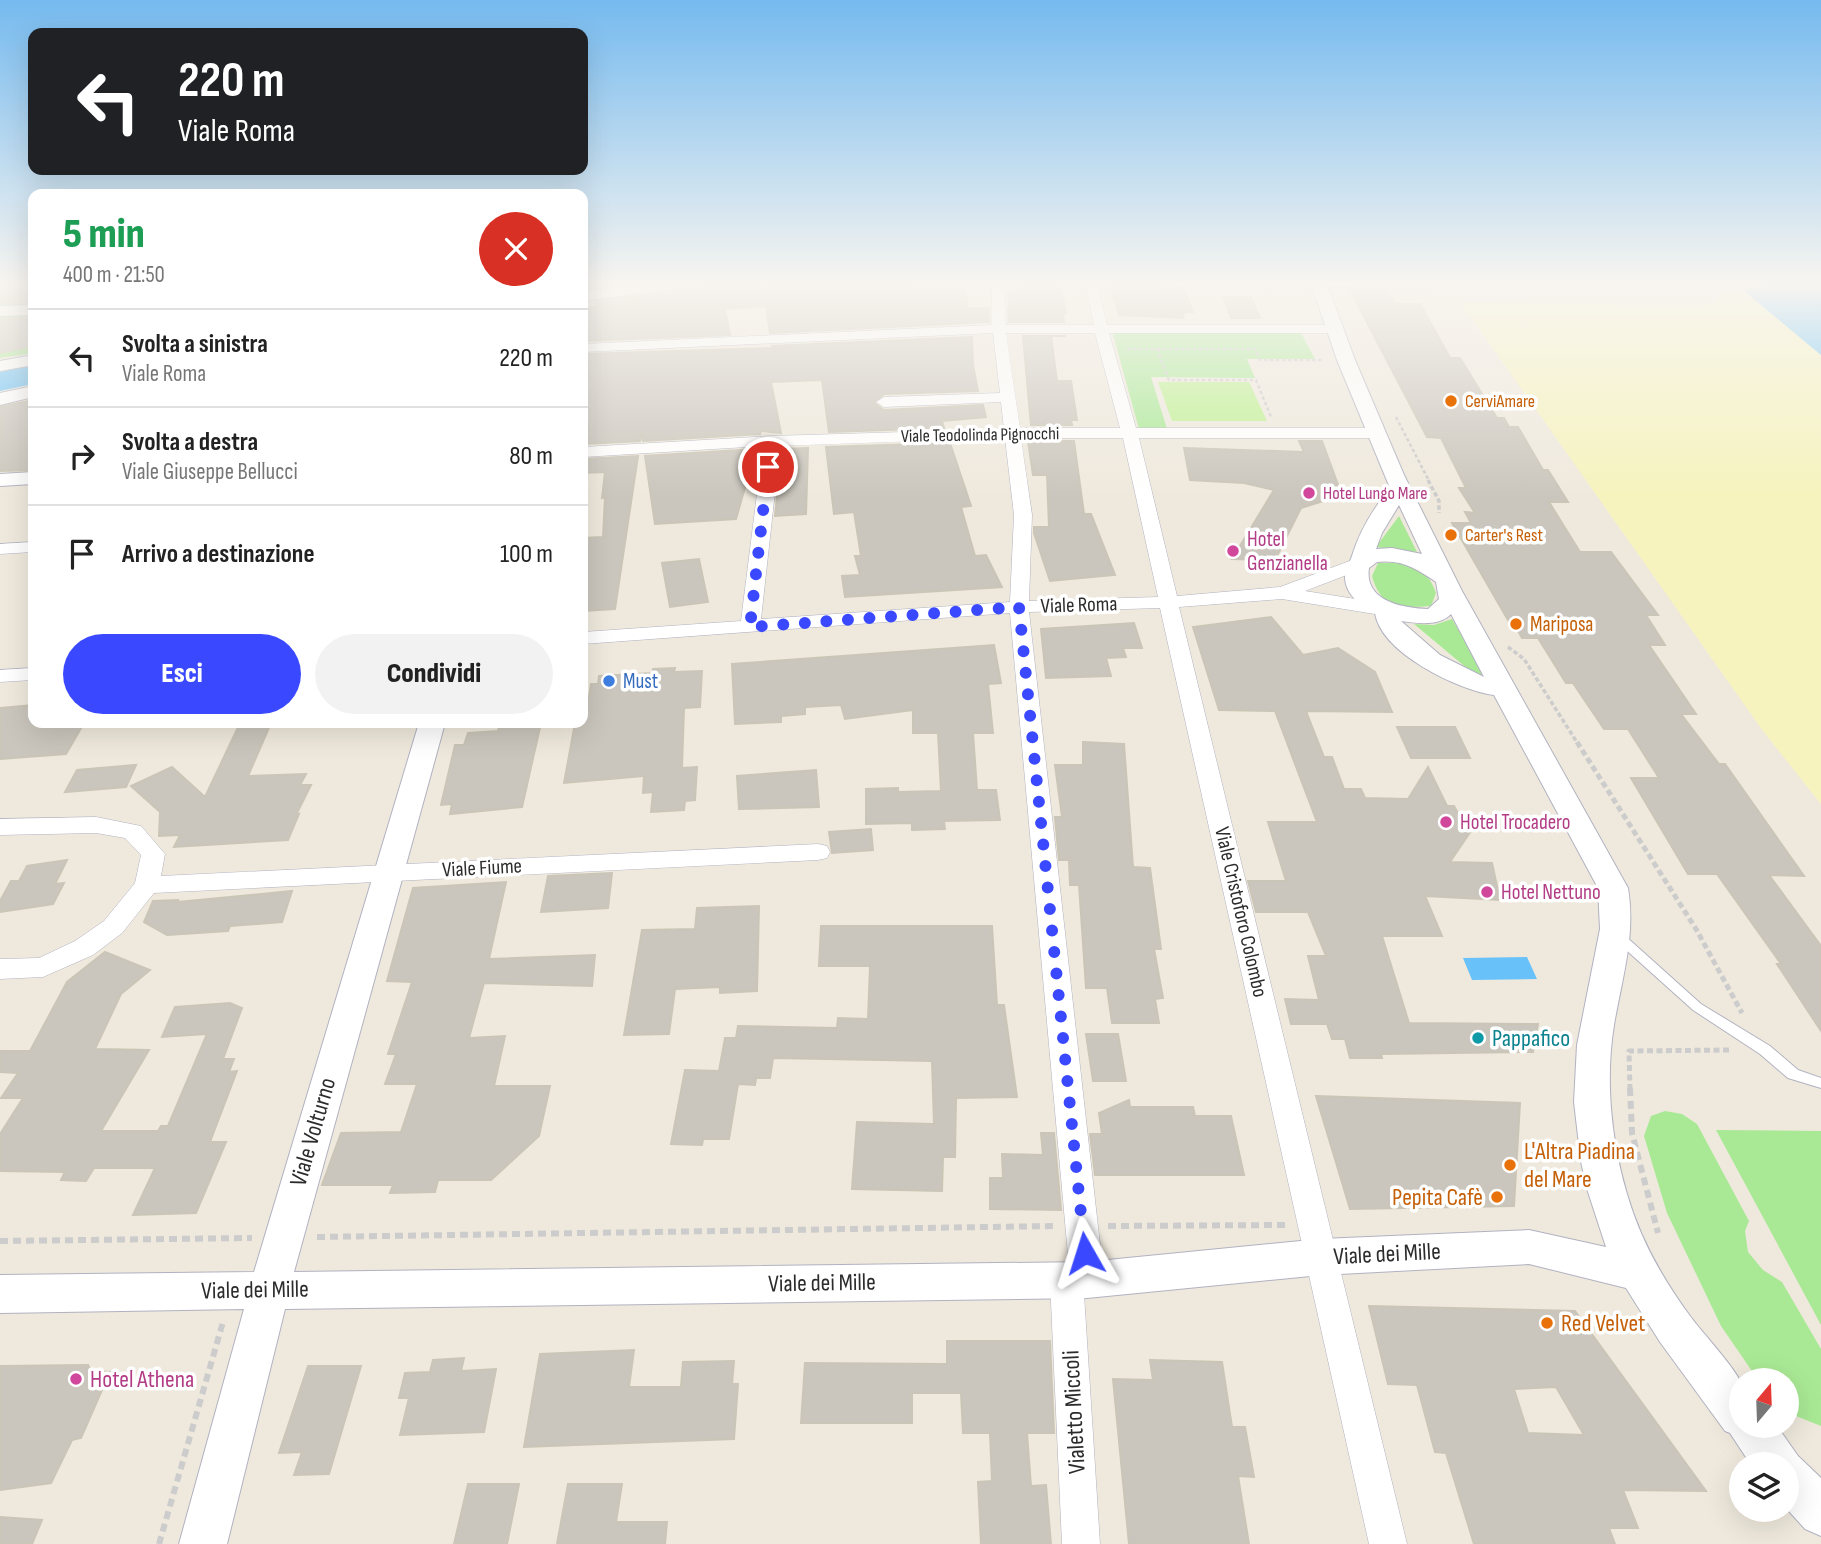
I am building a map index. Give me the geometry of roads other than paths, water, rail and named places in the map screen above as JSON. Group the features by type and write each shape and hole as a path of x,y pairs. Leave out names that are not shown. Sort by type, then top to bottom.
{"street":[{"path":"1002,353 1023,515 1019,607"},
{"name":"Viale Cristoforo Colombo","path":"1108,353 1132,433 1168,602 1388,1544"},
{"path":"1343,353 1399,489 1447,585 1608,876 1615,900 1616,935 1594,1043 1593,1114 1608,1189 1624,1239 1639,1273 1675,1328 1729,1400"},
{"path":"0,366 28,361"},
{"path":"0,399 28,393"},
{"path":"884,402 1008,397"},
{"name":"Viale Teodolinda Pignocchi","path":"588,452 772,441 1013,433 1377,433"},
{"path":"750,627 772,441"},
{"path":"0,480 28,478"},
{"path":"1363,562 1380,555 1401,555 1423,562 1447,585 1447,606 1438,614 1418,617 1387,610 1372,600 1358,584 1358,569 1363,562 1364,548 1399,489"},
{"path":"0,549 28,547"},
{"name":"Viale Roma","path":"1282,593 1363,562"},
{"name":"Viale Roma","path":"588,638 1019,607 1168,602 1282,593 1387,610"},
{"name":"Vialetto Miccoli","path":"1019,607 1082,1226 1077,1280 1081,1544"},
{"path":"1387,610 1389,623 1394,630 1453,674 1471,683 1503,688"},
{"path":"0,676 28,674"},
{"name":"Viale Volturno","path":"203,1544 251,1290 283,1238 431,728"},
{"path":"0,827 96,825 133,831 153,854 147,885 113,927 84,948 43,967 0,969"},
{"name":"Viale Fiume","path":"147,885 818,852"},
{"name":"Viale dei Mille","path":"0,1294 1077,1280 1317,1241 1529,1247 1639,1273"},
{"path":"1758,1438 1769,1452"},
{"path":"1799,1488 1821,1513"}],"lane":[{"path":"1616,935 1697,1007 1765,1051 1794,1074 1821,1083"}],"water":[{"path":"28,366 28,385 0,391 0,372"},
{"path":"1527,957 1537,979 1472,980 1463,958"}],"place":[{"name":"CerviAmare","path":"1451,401"},
{"name":"Hotel Lungo Mare","path":"1309,493"},
{"name":"Carter's Rest","path":"1451,535"},
{"name":"Hotel Genzianella","path":"1233,551"},
{"name":"Mariposa","path":"1516,624"},
{"name":"Must","path":"609,681"},
{"name":"Hotel Trocadero","path":"1446,822"},
{"name":"Hotel Nettuno","path":"1487,892"},
{"name":"Pappafico","path":"1478,1038"},
{"name":"L'Altra Piadina del Mare","path":"1510,1165"},
{"name":"Pepita Cafè","path":"1497,1197"},
{"name":"Red Velvet","path":"1547,1323"},
{"name":"Hotel Athena","path":"76,1379"}]}
